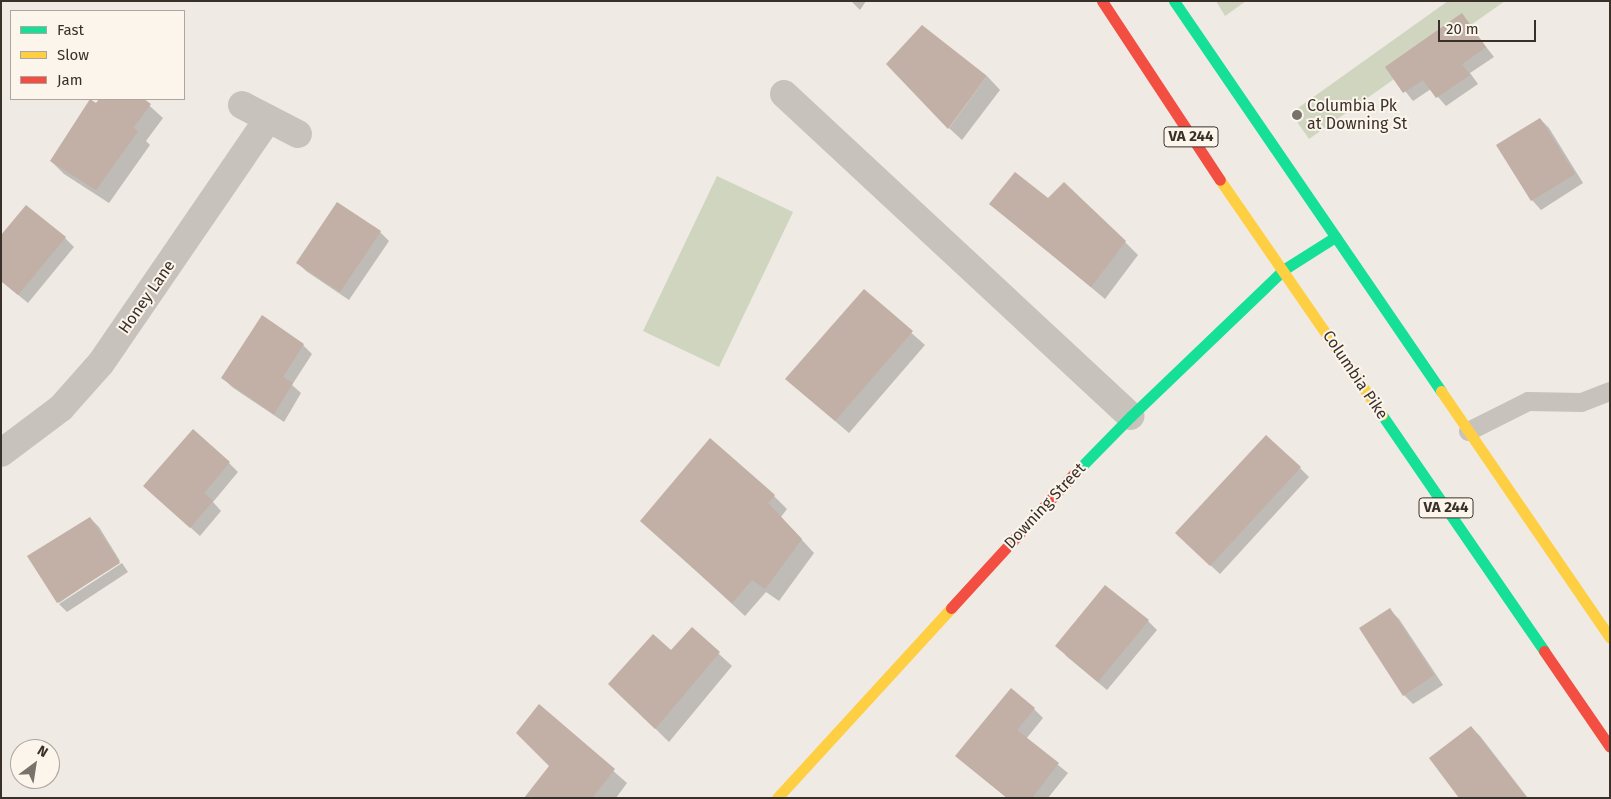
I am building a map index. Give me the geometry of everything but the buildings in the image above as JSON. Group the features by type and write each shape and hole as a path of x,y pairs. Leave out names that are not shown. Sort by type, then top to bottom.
{"main road":[{"name":"Columbia Pike","path":"1102,1 1179,120 1610,747"},
{"path":"1174,1 1610,638"},
{"name":"Downing Street","path":"777,798 1057,492 1131,416 1283,270 1335,237"}],"street":[{"path":"784,94 1131,416"},
{"path":"242,105 298,134"},
{"name":"Honey Lane","path":"1,453 60,408 101,363 268,119"}],"lane":[{"path":"1468,431 1528,401 1581,402 1610,391"}],"green space":[{"path":"1216,1 1246,1 1225,16"},
{"path":"1448,1 1505,1 1309,139 1291,113"},
{"path":"717,176 793,212 719,367 643,331"}],"traffic: fast":[{"path":"1174,1 1441,391"},
{"path":"1074,474 1131,416 1283,270 1335,237"},
{"path":"1382,415 1544,651"}],"traffic: slow":[{"path":"1220,180 1382,415"},
{"path":"1441,391 1610,638"},
{"path":"777,798 951,608"}],"traffic: jam":[{"path":"1102,1 1220,180"},
{"path":"951,608 1074,474"},
{"path":"1544,651 1610,747"}],"place":[{"name":"Columbia Pk at Downing St","path":"1297,115"}]}
